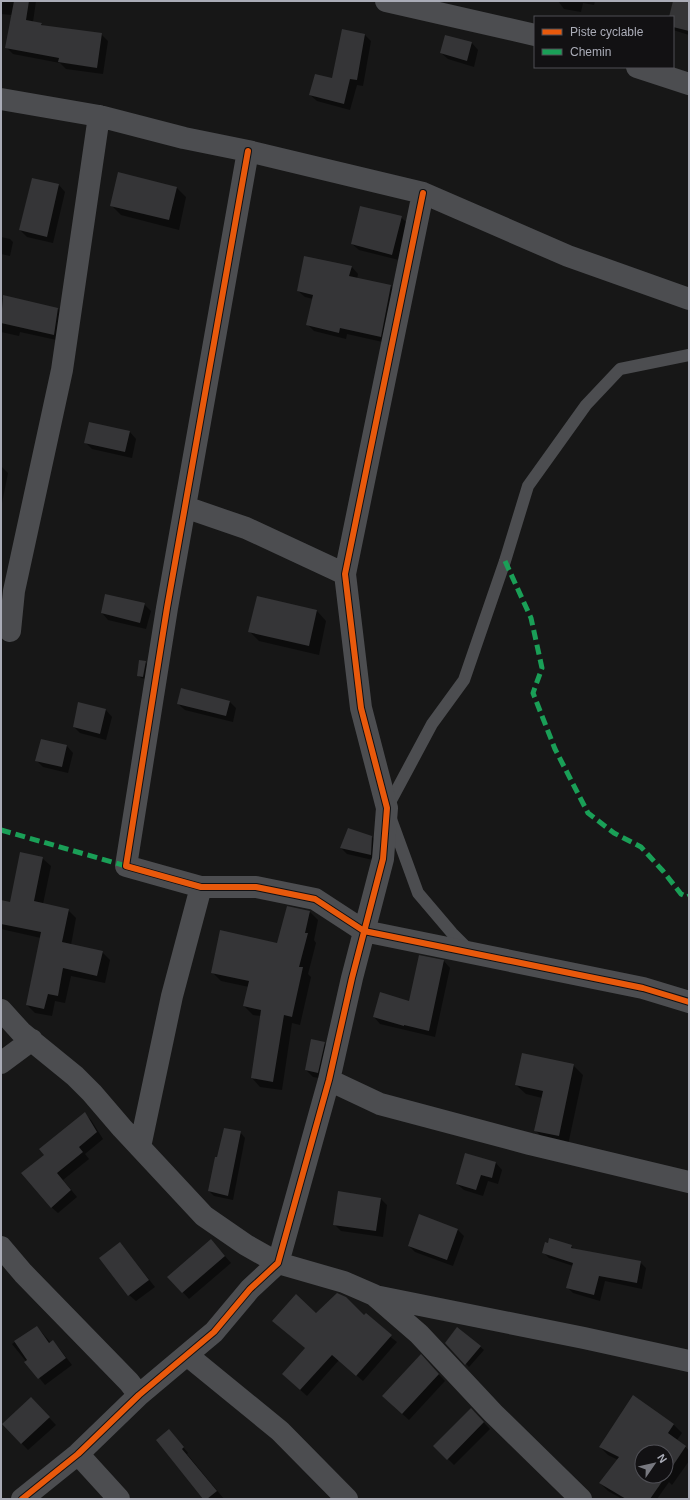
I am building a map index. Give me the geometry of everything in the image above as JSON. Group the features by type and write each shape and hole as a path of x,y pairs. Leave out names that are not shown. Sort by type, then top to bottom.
{"street":[{"path":"386,1 534,35"},
{"path":"640,68 689,84"},
{"path":"1,99 99,116 184,138 248,151 423,193 568,256 689,299"},
{"path":"10,631 14,591 62,370 99,116"},
{"path":"248,151 167,608 126,866 200,887 256,887 315,899 364,931 643,988 689,1002"},
{"path":"22,1499 78,1454 139,1395 214,1332 250,1290 278,1263 329,1080 364,931 383,859 387,808 361,708 345,574 423,193"},
{"path":"185,507 246,528 345,574"},
{"path":"140,1146 172,996 200,887"},
{"path":"1,1010 32,1040 75,1076 204,1216 246,1245 278,1263 344,1282 374,1295 689,1361"},
{"path":"1,1063 32,1040"},
{"path":"329,1080 380,1104 530,1144 689,1182"},
{"path":"1,1247 23,1273 129,1382 139,1395"},
{"path":"374,1295 419,1334 493,1413 581,1499"},
{"path":"187,1355 280,1431 347,1499"},
{"path":"78,1454 119,1499"}],"lane":[{"path":"473,953 452,933 418,893 387,808 432,724 464,680 505,561 528,486 586,405 620,369 689,355"}],"building":[{"path":"14,1 29,1 26,20 42,23 41,25 102,33 97,68 58,62 59,58 5,48"},
{"path":"673,1 689,1 689,31 674,27 674,16 669,16"},
{"path":"342,29 365,34 357,80 350,79 344,104 309,95 315,74 332,78"},
{"path":"445,35 472,42 467,61 440,53"},
{"path":"118,172 177,187 169,220 110,206"},
{"path":"32,178 59,184 47,237 19,230"},
{"path":"360,206 402,216 392,255 351,244"},
{"path":"304,256 352,266 349,276 391,285 381,337 340,328 339,333 306,325 313,295 297,291"},
{"path":"3,295 58,308 54,335 1,323"},
{"path":"89,422 130,431 125,452 84,443"},
{"path":"105,594 145,603 140,623 101,613"},
{"path":"257,596 317,610 309,646 248,632"},
{"path":"139,660 146,661 143,677 137,676"},
{"path":"181,688 230,701 226,716 177,704"},
{"path":"78,702 106,709 100,734 73,727"},
{"path":"41,739 67,745 62,767 35,761"},
{"path":"348,828 372,836 371,855 340,848"},
{"path":"20,852 43,857 34,901 69,909 62,942 103,951 97,976 63,968 58,996 48,994 44,1009 26,1005 41,932 1,924 1,900 10,902"},
{"path":"287,906 310,911 305,933 308,933 299,967 303,967 292,1017 284,1015 273,1082 251,1078 261,1010 243,1006 249,981 211,973 220,930 277,943"},
{"path":"419,955 444,960 429,1031 404,1026 373,1017 380,992 409,1001"},
{"path":"311,1039 325,1042 318,1073 305,1070"},
{"path":"522,1053 574,1064 559,1136 534,1131 543,1091 515,1085"},
{"path":"85,1112 97,1132 79,1147 83,1152 57,1173 71,1190 51,1208 21,1173 44,1155 39,1149"},
{"path":"224,1128 241,1131 228,1196 208,1191 215,1157 217,1157"},
{"path":"465,1153 496,1162 492,1178 481,1175 476,1190 456,1184"},
{"path":"338,1191 381,1198 376,1231 333,1225"},
{"path":"419,1214 458,1229 447,1260 408,1246"},
{"path":"549,1238 572,1245 571,1248 641,1261 637,1283 599,1276 594,1295 566,1288 573,1263 542,1253 545,1242 548,1243"},
{"path":"211,1239 225,1256 182,1293 167,1277"},
{"path":"120,1242 149,1280 128,1296 99,1258"},
{"path":"337,1293 346,1297 364,1315 366,1313 392,1335 356,1376 332,1355 300,1390 282,1374 305,1348 272,1321 296,1294 316,1313"},
{"path":"37,1326 49,1343 53,1340 66,1358 38,1379 24,1362 27,1360 14,1341"},
{"path":"457,1327 481,1346 465,1365 445,1343"},
{"path":"421,1354 439,1374 402,1414 382,1396"},
{"path":"633,1395 674,1424 668,1433 686,1446 674,1464 674,1444 634,1444 634,1484 660,1484 650,1499 626,1499 599,1483 619,1457 599,1447"},
{"path":"31,1397 50,1417 21,1444 2,1424"},
{"path":"471,1408 484,1422 447,1460 433,1446"},
{"path":"169,1429 184,1447 182,1449 217,1491 207,1499 203,1499 156,1440"}],"marked path":[{"path":"505,561 531,618 542,668 533,693 555,749 588,813 614,833 641,847 681,894 687,897 689,896"},
{"path":"1,830 126,866"}],"cycle path":[{"path":"248,151 167,608 126,866 201,887 256,887 315,899 364,931 643,988 689,1002"},
{"path":"22,1499 78,1454 139,1395 214,1332 250,1289 278,1263 329,1080 352,978 383,859 387,808 361,708 345,574 423,193"}]}
